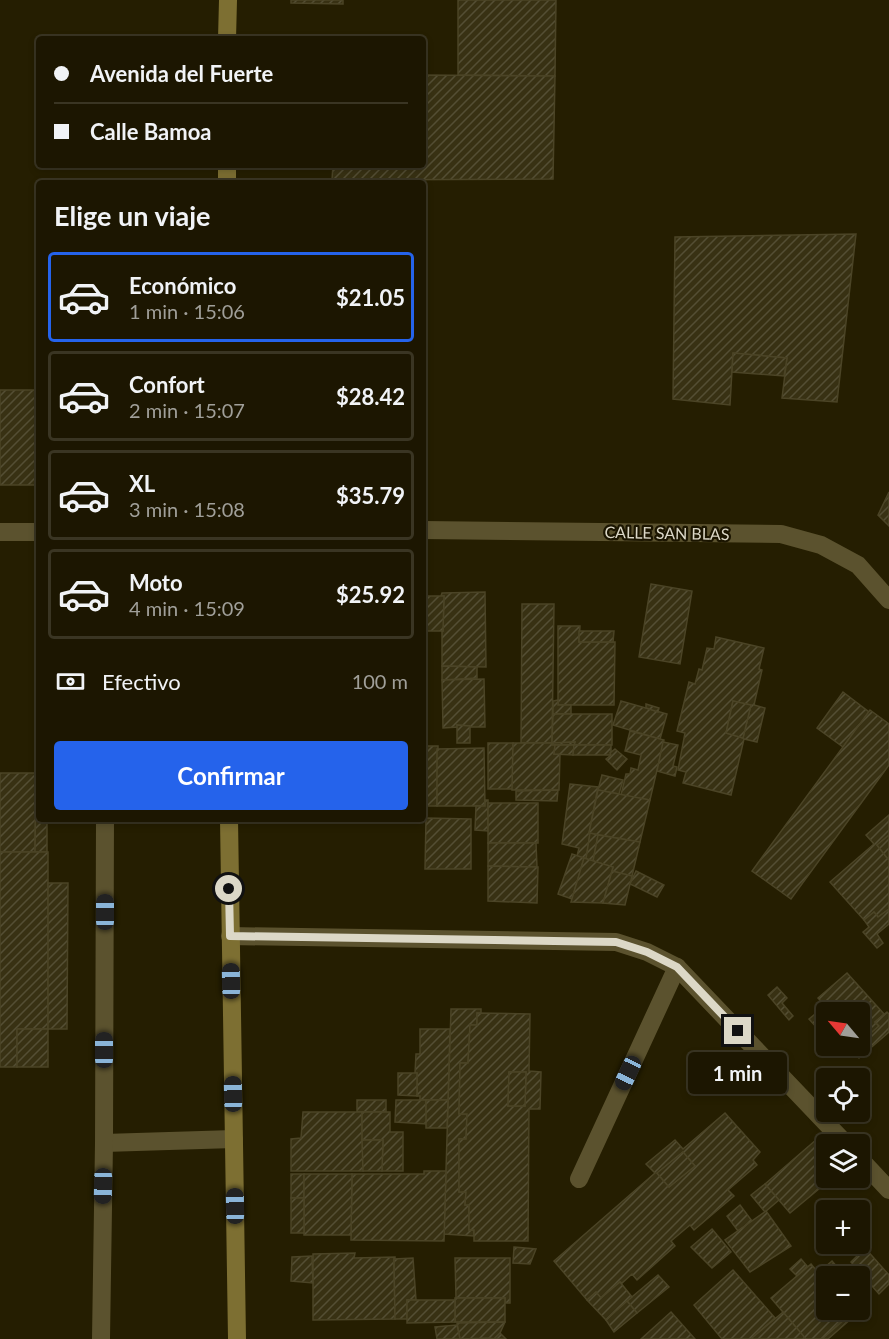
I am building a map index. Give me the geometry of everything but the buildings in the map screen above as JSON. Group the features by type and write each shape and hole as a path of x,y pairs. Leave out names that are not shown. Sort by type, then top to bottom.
{"street":[{"path":"227,36 228,0"},
{"name":"CALLE SAN BLAS","path":"426,530 781,534 821,545 858,565 889,600"},
{"path":"0,532 36,532"},
{"path":"101,1339 105,822"},
{"path":"229,822 237,1339"},
{"path":"230,936 616,942 647,952 677,967 836,1134"},
{"path":"579,1179 677,967"},
{"path":"104,1143 234,1139"},
{"path":"870,1170 889,1190"}],"route":[{"path":"229,889 230,936 616,942 647,952 677,967 738,1031"}]}
